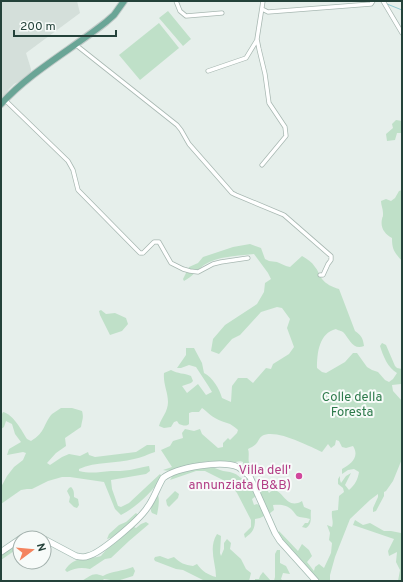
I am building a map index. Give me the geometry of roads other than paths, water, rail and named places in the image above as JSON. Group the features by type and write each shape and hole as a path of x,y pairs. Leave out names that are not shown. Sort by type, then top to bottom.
{"main road":[{"path":"3,102 36,74 106,22 114,15 124,1"},
{"path":"52,544 76,556 88,556 101,550 141,516 148,507 163,478 168,475 199,466 211,464 229,465 244,470 250,478 275,534 316,581"},
{"path":"1,552 12,545"}],"street":[{"path":"176,1 180,11 186,16 222,14"},
{"path":"262,1 258,39 259,49 265,74 269,103 282,121 286,132 286,136 262,165"},
{"path":"262,10 268,12 371,4 374,1"},
{"path":"383,1 402,33"},
{"path":"208,71 246,58 258,39"},
{"path":"76,45 177,125 189,144 232,193 284,215 331,256 332,260 328,264 323,275 320,275"},
{"path":"3,102 68,161 75,174 78,190 140,253 143,254 154,242 159,242 171,263 183,269 195,272 198,272 213,264 248,258"}],"waterway":[{"path":"387,4 402,10"}],"place":[{"name":"Villa dell' annunziata (B&B)","path":"299,476"}],"park label":[{"name":"Colle della Foresta","path":"352,404"}]}
